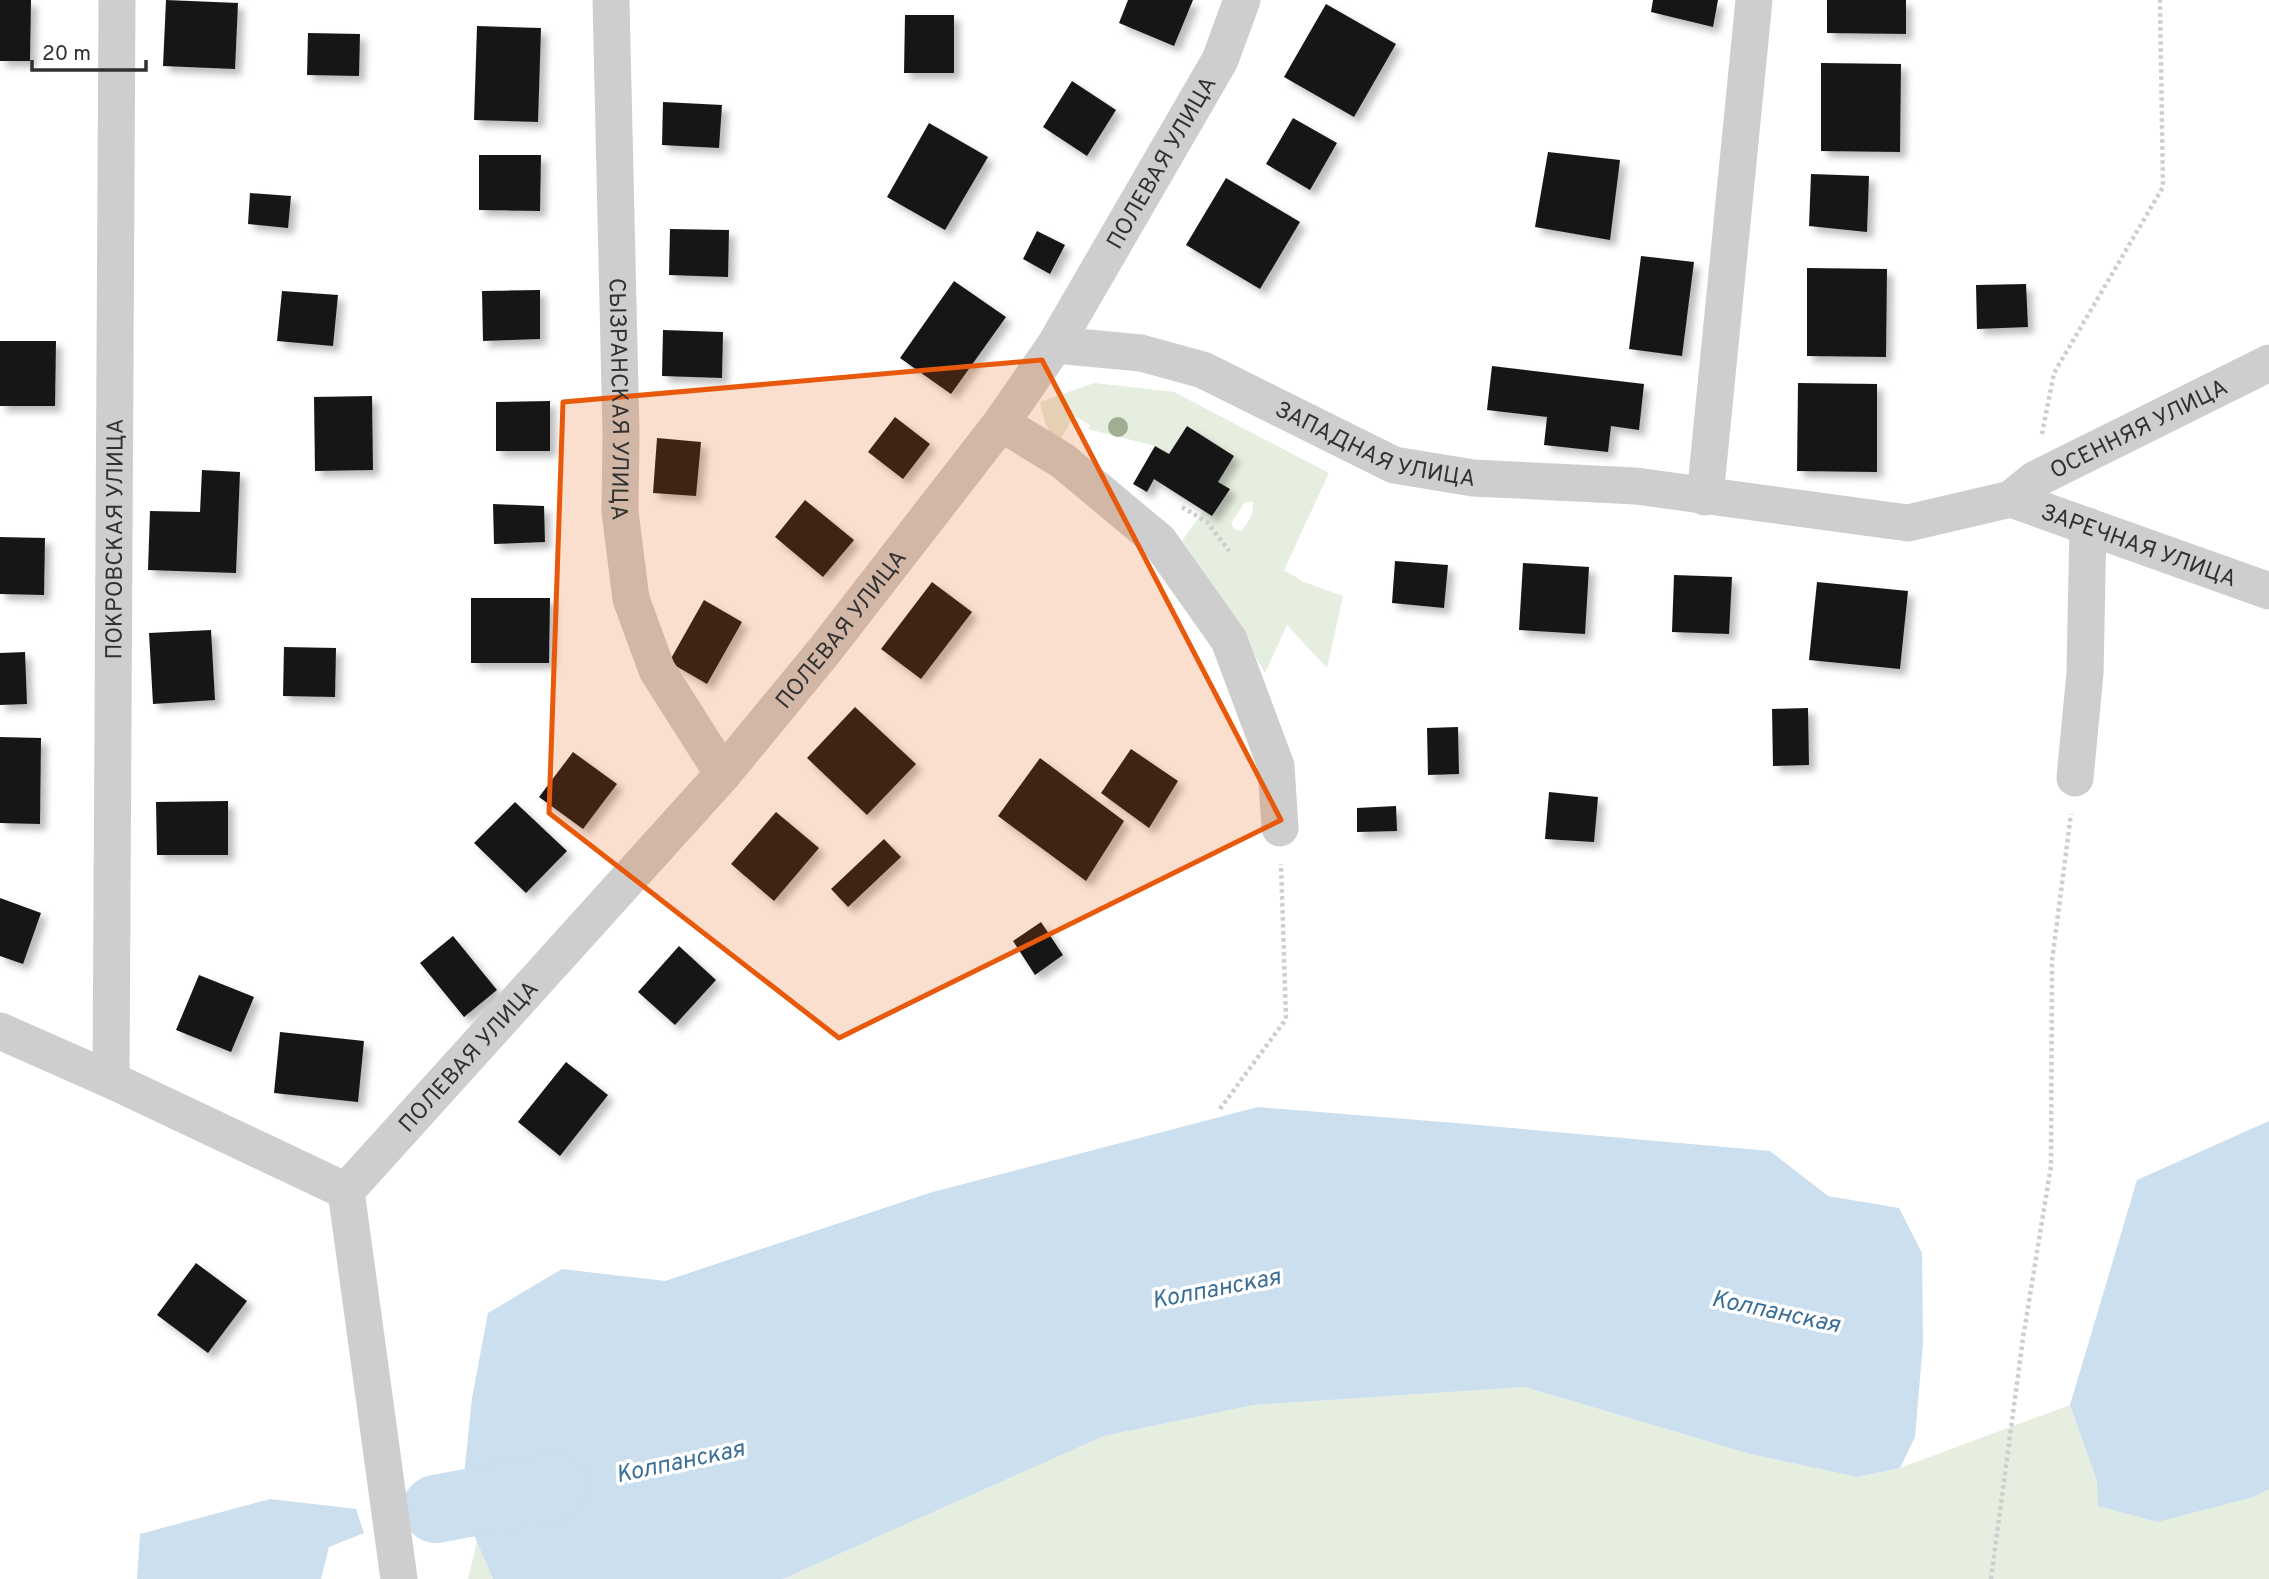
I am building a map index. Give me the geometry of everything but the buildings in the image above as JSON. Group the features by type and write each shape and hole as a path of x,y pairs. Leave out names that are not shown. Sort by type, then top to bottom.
{"street":[{"name":"ПОКРОВСКАЯ УЛИЦА","path":"111,1080 117,0"},
{"name":"СЫЗРАНСКАЯ УЛИЦА","path":"611,0 621,420 620,512 631,599 657,670 723,774"},
{"name":"ПОЛЕВАЯ УЛИЦА","path":"346,1191 723,774 825,650 1001,423 1055,345 1220,60 1242,0"},
{"path":"1705,497 1754,0"},
{"name":"ЗАПАДНАЯ УЛИЦА","path":"1055,345 1141,354 1203,370 1394,466 1473,478 1636,486 1908,523 2022,489"},
{"name":"ОСЕННЯЯ УЛИЦА","path":"2022,489 2269,363"},
{"path":"1001,423 1057,450 1063,461 1159,541 1229,640 1276,766 1280,828"},
{"name":"ЗАРЕЧНАЯ УЛИЦА","path":"2022,489 2088,526 2269,591"},
{"path":"2075,778 2085,673 2088,526"},
{"path":"0,1031 111,1080 346,1191 399,1579"}],"path":[{"path":"2022,489 2054,373 2163,187 2160,0"},
{"path":"1198,517 1207,522 1229,551"},
{"path":"1991,1579 2050,1166 2052,961 2075,778"},
{"path":"1220,1109 1286,1019 1280,828"}],"highlighted area":[{"path":"1042,360 1281,820 839,1038 549,813 563,402"}],"green space":[{"path":"1094,383 1174,392 1329,473 1284,570 1304,582 1343,596 1327,668 1287,625 1265,673 1182,541 1203,511 1213,516 1229,489 1218,482 1234,456 1187,426 1169,454 1155,446 1088,429 1090,425 1074,416 1062,437 1056,441 1047,428 1040,402","holes":["1245,502 1253,502 1252,514 1246,524 1241,531 1234,529 1231,523"]},
{"path":"1525,1387 1750,1454 1857,1477 1900,1468 2070,1405 2097,1481 2158,1522 2254,1497 2269,1489 2269,1579 783,1579 1104,1436 1254,1405"},
{"path":"477,1541 493,1579 468,1579"}],"water":[{"name":"Колпанская","path":"1258,1107 1770,1151 1828,1196 1899,1208 1922,1253 1923,1343 1915,1437 1900,1468 1857,1477 1750,1454 1525,1387 1254,1405 1104,1436 783,1579 493,1579 461,1505 472,1398 488,1313 562,1269 665,1281 929,1193"},
{"path":"2269,1121 2269,1489 2254,1497 2158,1522 2098,1506 2097,1481 2070,1405 2137,1180"},
{"path":"270,1499 356,1509 364,1533 329,1547 321,1579 137,1579 140,1534"}],"waterway":[{"path":"436,1509 554,1487"}]}
